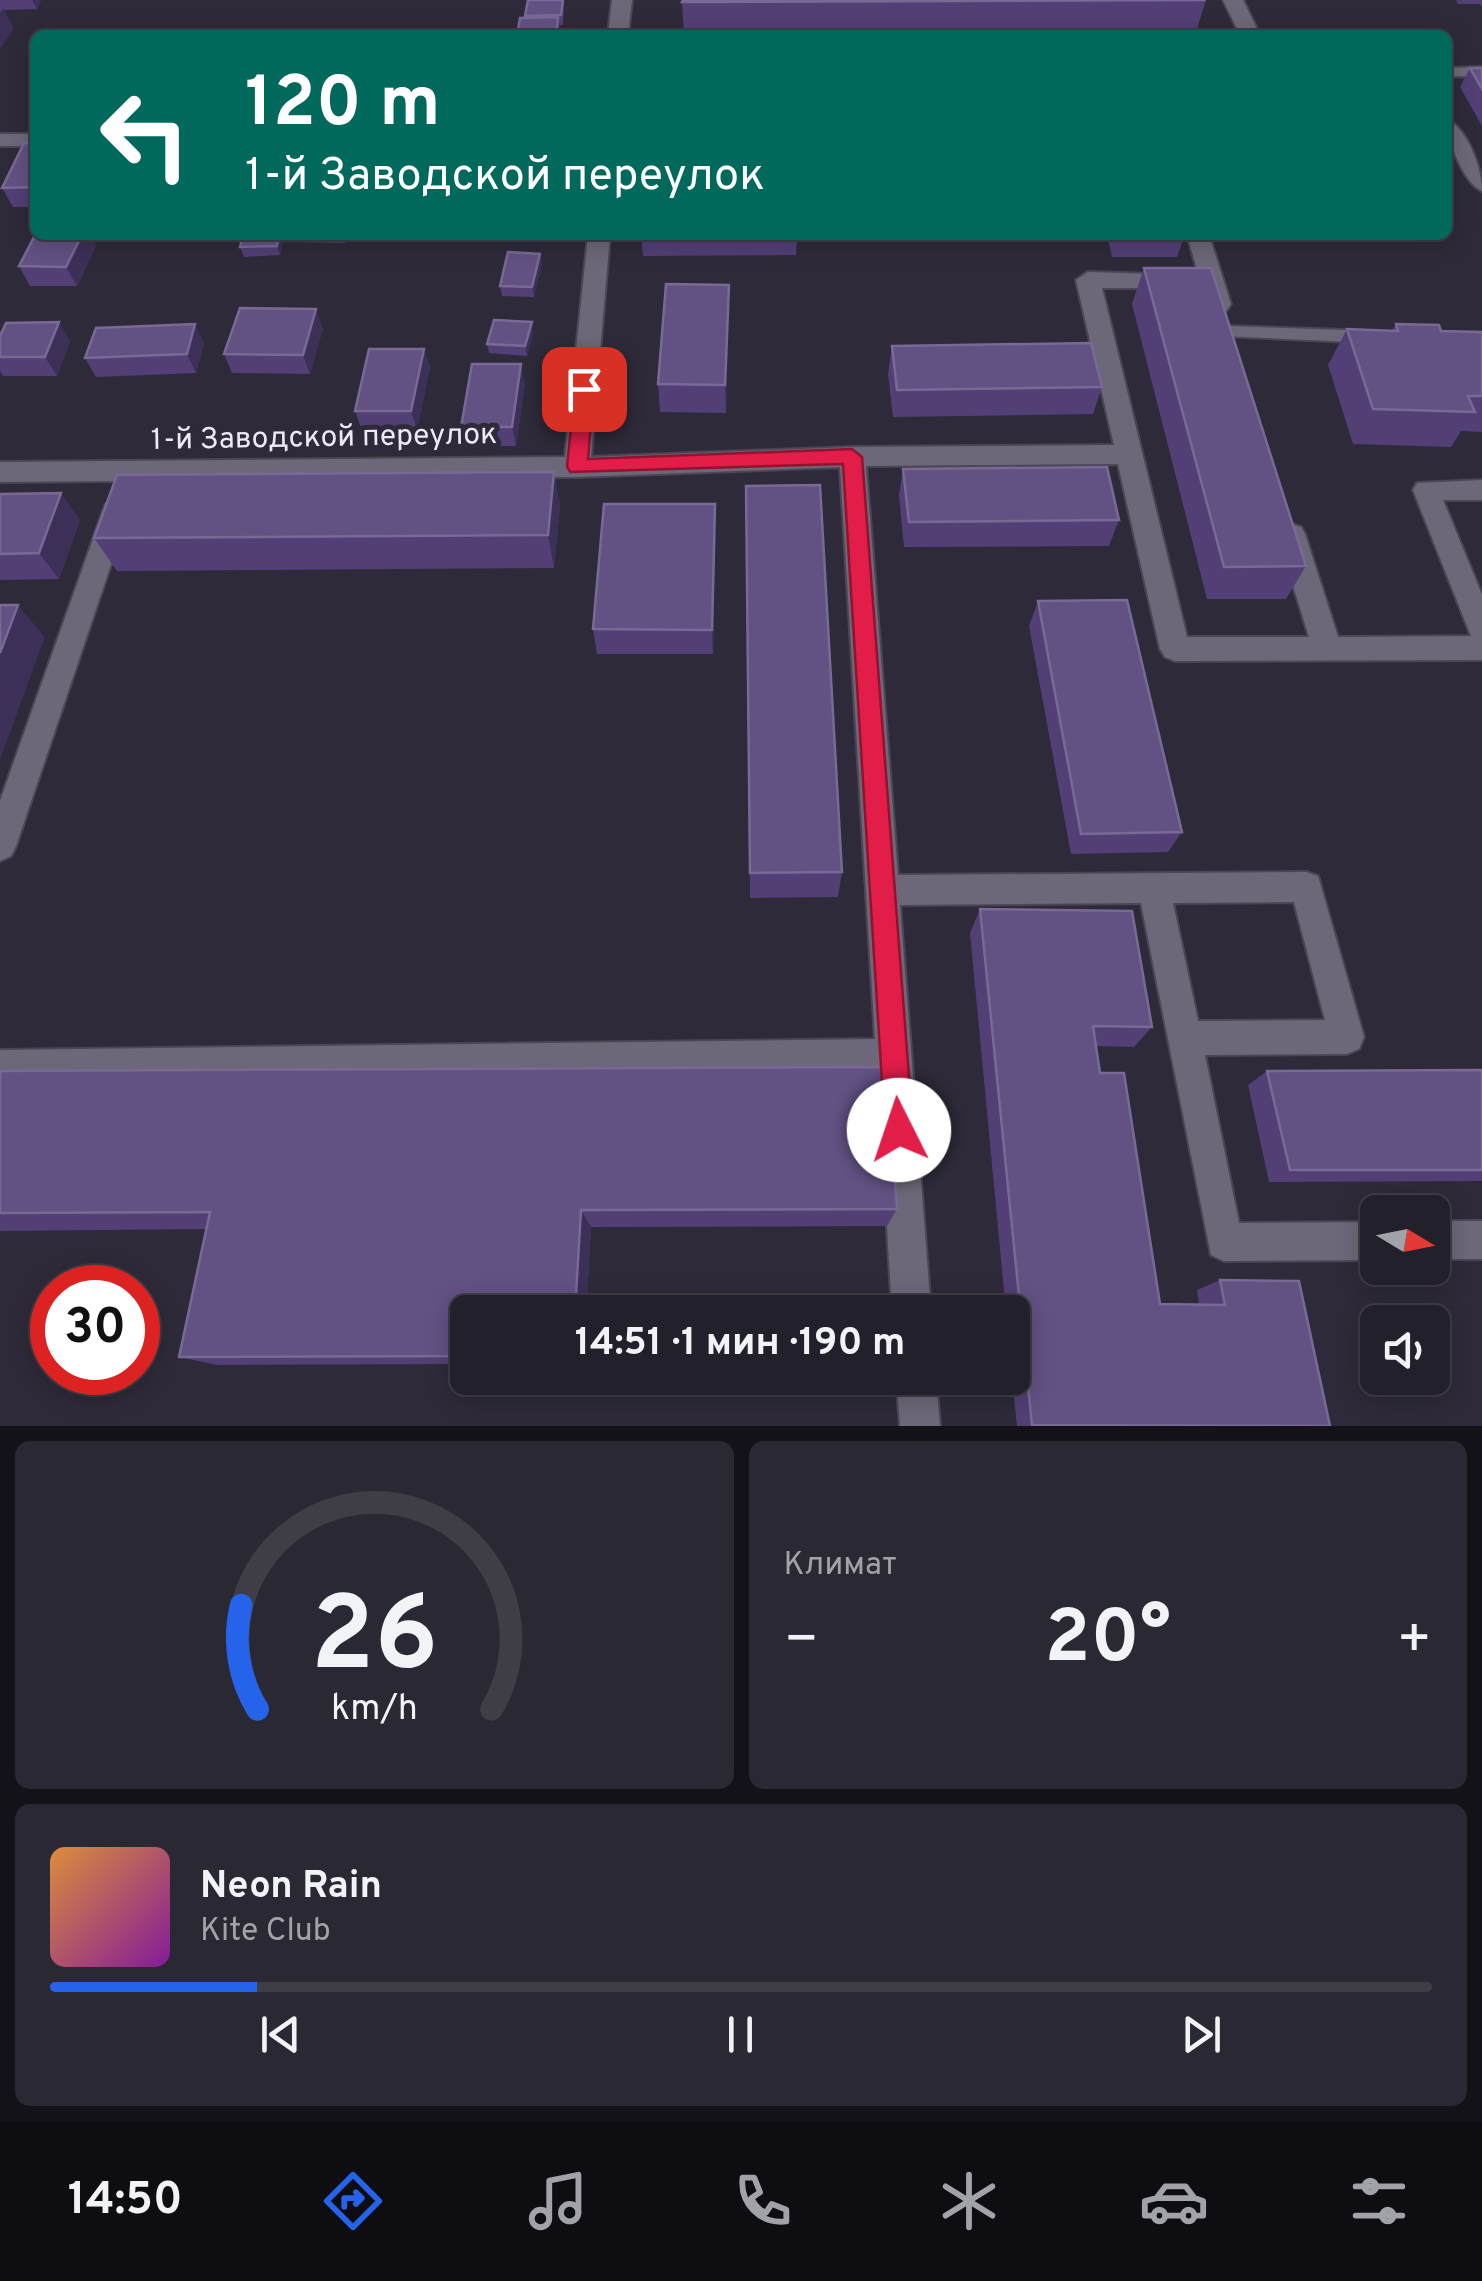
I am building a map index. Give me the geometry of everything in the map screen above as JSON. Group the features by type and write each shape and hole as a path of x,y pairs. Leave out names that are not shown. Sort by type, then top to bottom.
{"street":[{"path":"619,30 622,0"},
{"path":"1234,0 1248,30"},
{"path":"0,140 30,140"},
{"path":"577,466 599,240"},
{"path":"1200,240 1230,342"},
{"path":"1212,280 1088,280 1176,650 1482,648"},
{"name":"1-й Заводской переулок","path":"0,472 577,466 852,457 1129,454"},
{"path":"852,457 911,1295"},
{"path":"0,846 130,470"},
{"path":"1482,490 1426,490 1482,630"},
{"path":"1286,518 1327,648"},
{"path":"882,890 1306,887 1347,1037 1184,1038"},
{"path":"1154,888 1224,1242 1360,1241"},
{"path":"0,1068 894,1056"},
{"path":"1450,1240 1482,1240"},
{"path":"917,1395 920,1426"}],"lane":[{"path":"1452,72 1482,72"},
{"path":"1452,132 1482,186"},
{"path":"1230,342 1384,337"}],"building":[{"path":"528,0 563,0 561,15 525,16"},
{"path":"683,0 1206,0 682,2"},
{"path":"558,17 557,30 518,30 520,18"},
{"path":"1470,68 1482,68 1482,89"},
{"path":"24,143 30,143 30,187 2,188"},
{"path":"32,240 80,240 66,267 19,266"},
{"path":"242,240 278,240 277,246 240,247"},
{"path":"508,252 540,254 532,287 500,286"},
{"path":"1144,268 1211,268 1306,566 1224,567"},
{"path":"666,284 729,285 725,385 658,384"},
{"path":"240,308 316,309 303,355 224,354"},
{"path":"494,320 532,322 525,346 487,344"},
{"path":"59,322 45,357 0,357 0,336 6,323"},
{"path":"195,324 187,354 85,358 96,328"},
{"path":"1396,324 1482,332 1482,396 1468,396 1475,412 1373,409 1347,329 1398,331"},
{"path":"1091,343 1102,387 897,390 892,346"},
{"path":"369,349 424,349 411,411 355,411"},
{"path":"472,364 521,364 512,427 461,427"},
{"path":"1107,467 1119,520 909,522 903,469"},
{"path":"554,472 548,535 94,538 117,475"},
{"path":"820,485 842,872 750,873 746,486"},
{"path":"61,493 39,553 0,554 0,494"},
{"path":"604,504 715,504 712,630 593,629"},
{"path":"1127,600 1182,832 1081,834 1038,601"},
{"path":"0,605 18,605 0,653"},
{"path":"980,909 1132,911 1152,1027 1093,1026 1100,1073 1124,1073 1160,1304 1225,1305 1220,1280 1299,1281 1330,1426 1032,1425 1030,1295 1019,1295"},
{"path":"887,1067 897,1209 581,1210 576,1295 450,1295 450,1356 179,1357 210,1212 0,1213 0,1071"},
{"path":"1482,1070 1482,1170 1290,1170 1267,1071"}],"route":[{"path":"584,389 577,466 852,457 899,1130"}]}
